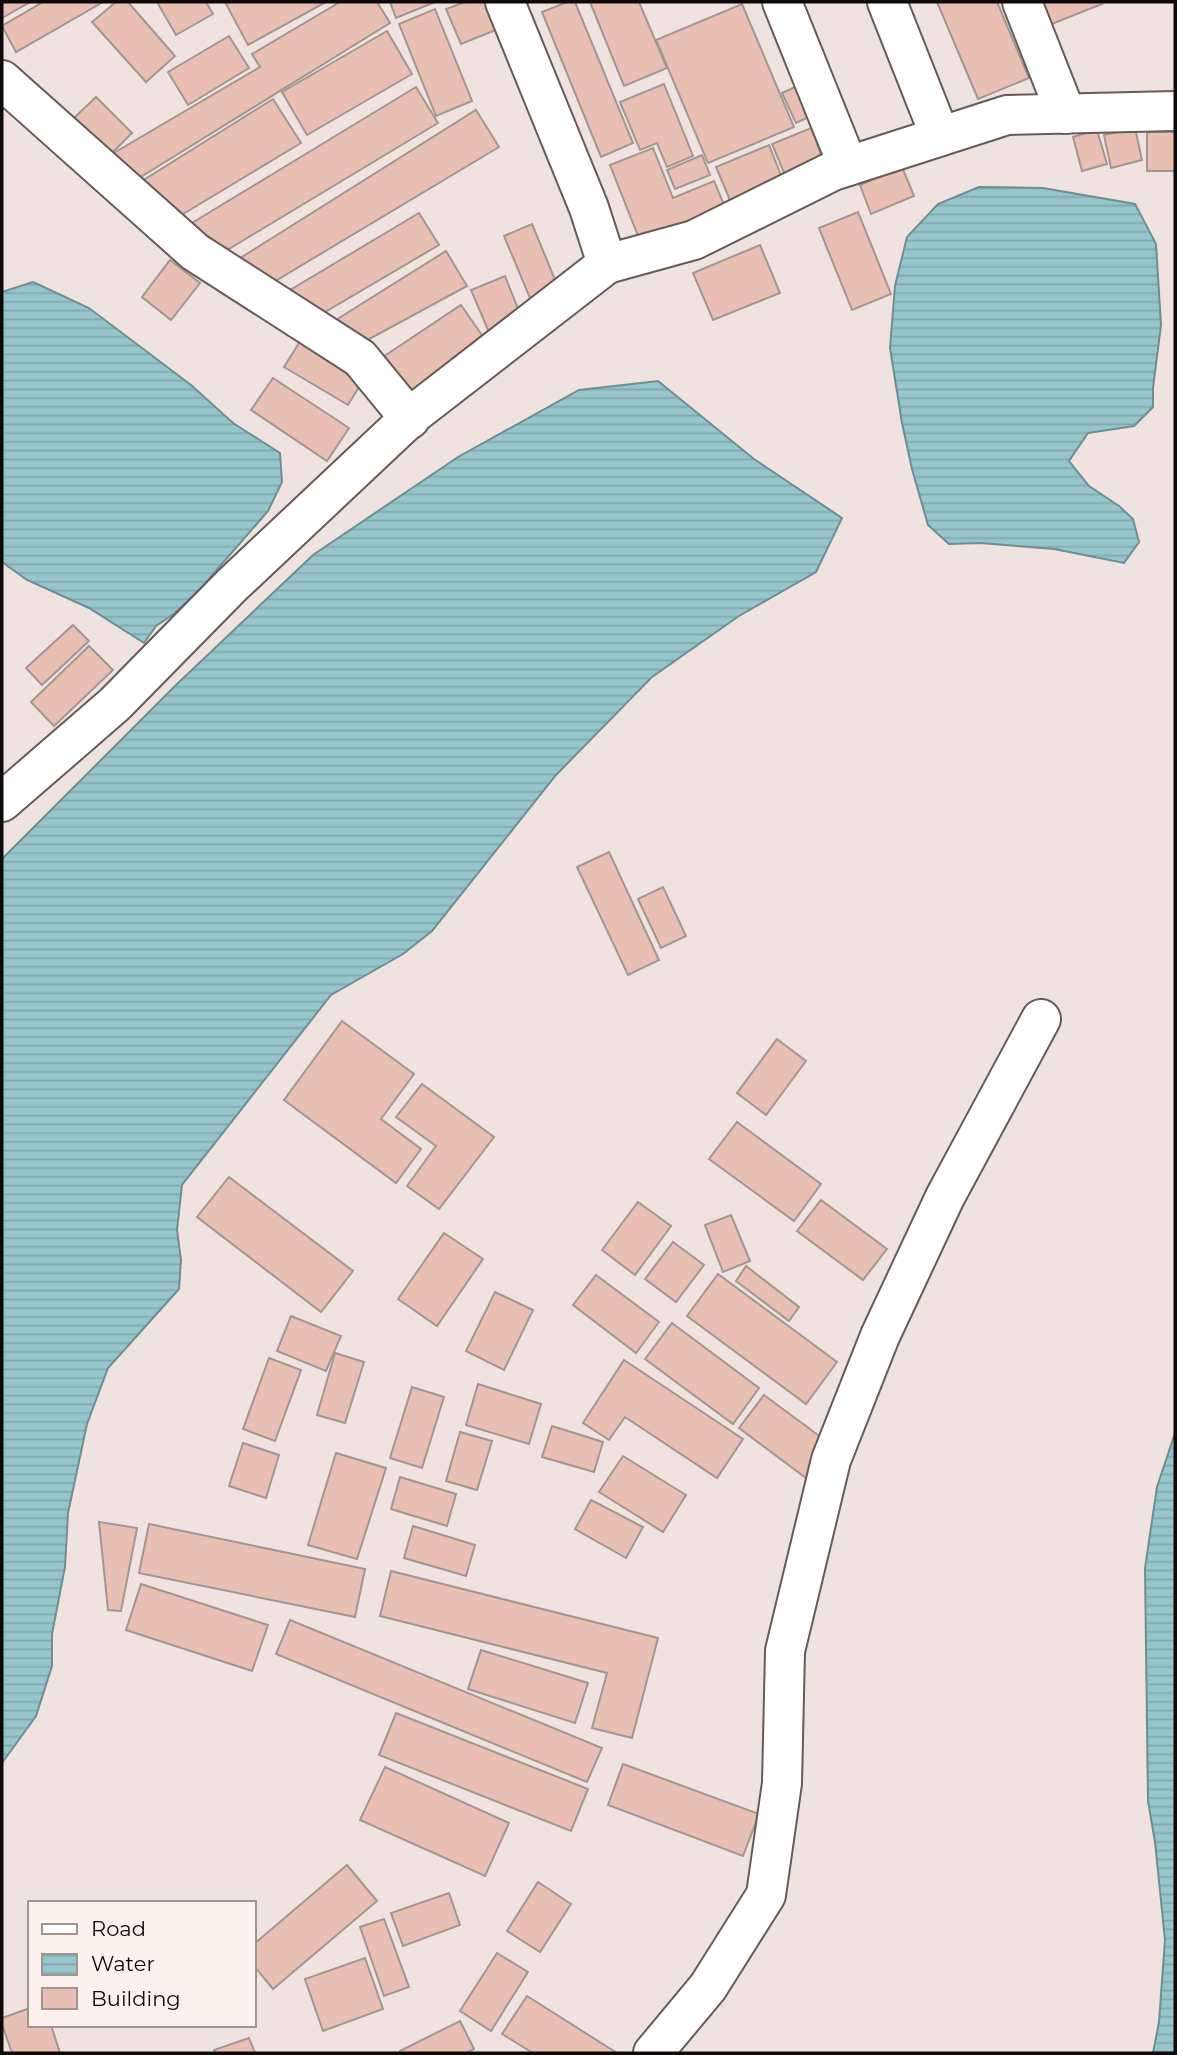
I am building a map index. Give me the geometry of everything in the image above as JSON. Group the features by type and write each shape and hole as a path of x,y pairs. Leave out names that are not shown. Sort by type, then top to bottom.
{"street":[{"path":"505,2 589,208 607,264"},
{"path":"782,2 848,166"},
{"path":"887,2 940,136"},
{"path":"1022,2 1066,114"},
{"path":"2,80 195,252 360,358 410,419"},
{"path":"2,802 115,704 233,584 410,419 607,264 694,240 833,171 1007,115 1175,111"},
{"path":"653,2053 708,1987 766,1895 782,1783 785,1651 831,1460 880,1336 945,1197 1041,1019"}],"water":[{"path":"979,187 1043,188 1135,204 1156,244 1161,325 1153,407 1134,426 1088,433 1069,461 1089,486 1133,519 1139,542 1124,563 1054,549 980,543 949,544 928,525 902,423 890,348 895,286 907,237 938,204"},
{"path":"33,282 89,308 191,385 233,423 280,453 282,482 268,511 202,587 175,613 156,626 144,643 89,608 27,580 2,562 2,292"},
{"path":"658,381 754,459 842,518 816,572 739,616 652,677 556,775 432,931 403,954 331,995 182,1185 177,1230 181,1260 179,1289 108,1368 87,1424 68,1513 65,1567 52,1634 52,1666 36,1716 2,1763 2,859 176,685 313,555 458,457 579,390"},
{"path":"1175,1433 1175,2053 1153,2053 1159,2022 1165,1940 1148,1801 1145,1568 1157,1487"}],"building":[{"path":"2,2 30,2 2,18"},
{"path":"43,2 103,2 16,52 2,26"},
{"path":"116,2 128,2 175,56 146,82 92,22"},
{"path":"157,2 206,2 213,14 176,35"},
{"path":"225,2 326,2 248,45"},
{"path":"340,2 377,2 390,23 131,183 107,157 260,67 252,54"},
{"path":"390,2 435,2 396,18"},
{"path":"465,2 491,2 501,28 461,44 446,9"},
{"path":"567,2 575,2 633,143 601,157 542,12"},
{"path":"590,2 639,2 667,68 624,86"},
{"path":"937,2 997,2 1029,78 978,99"},
{"path":"1038,2 1101,2 1102,4 1047,26"},
{"path":"742,4 794,127 708,163 656,40"},
{"path":"435,9 472,101 436,116 399,24"},
{"path":"387,31 412,74 307,135 282,92"},
{"path":"229,36 249,68 188,105 168,72"},
{"path":"664,84 693,156 667,167 657,143 640,150 620,102"},
{"path":"799,85 813,115 796,123 782,93"},
{"path":"416,87 438,123 219,255 182,229"},
{"path":"96,97 132,133 110,155 74,118"},
{"path":"273,99 301,143 178,217 139,183"},
{"path":"476,110 499,147 267,286 229,265"},
{"path":"811,128 823,159 785,175 772,144"},
{"path":"1135,128 1142,160 1111,168 1104,135"},
{"path":"1097,130 1107,164 1082,171 1073,137"},
{"path":"1147,132 1175,132 1175,171 1147,171"},
{"path":"769,145 784,183 732,205 716,167"},
{"path":"653,148 673,198 714,181 727,212 642,246 610,165"},
{"path":"702,155 710,175 675,189 667,170"},
{"path":"902,167 914,196 871,214 860,185"},
{"path":"858,212 891,294 852,310 819,228"},
{"path":"419,213 439,245 313,319 280,296"},
{"path":"532,224 558,287 530,298 504,236"},
{"path":"760,245 780,293 713,320 693,273"},
{"path":"446,251 467,286 360,344 328,325"},
{"path":"170,260 200,283 171,320 142,297"},
{"path":"505,276 524,324 491,337 471,290"},
{"path":"461,305 486,341 408,393 383,357"},
{"path":"304,335 367,374 348,405 284,367"},
{"path":"273,378 349,428 327,461 251,410"},
{"path":"73,625 89,641 42,685 26,668"},
{"path":"89,646 113,670 54,726 31,702"},
{"path":"609,852 659,960 628,975 577,867"},
{"path":"663,887 686,936 661,948 638,899"},
{"path":"342,1021 414,1074 381,1119 421,1149 396,1183 284,1100"},
{"path":"777,1039 806,1061 766,1115 737,1093"},
{"path":"422,1084 494,1137 439,1209 407,1186 436,1146 396,1117"},
{"path":"737,1122 821,1184 794,1221 709,1159"},
{"path":"229,1177 353,1271 321,1312 197,1217"},
{"path":"821,1200 887,1249 863,1280 797,1231"},
{"path":"638,1202 671,1226 635,1275 602,1250"},
{"path":"731,1215 750,1261 723,1272 705,1225"},
{"path":"444,1233 483,1259 437,1326 398,1299"},
{"path":"673,1242 704,1265 676,1302 645,1279"},
{"path":"746,1266 799,1307 789,1321 736,1281"},
{"path":"718,1274 837,1362 806,1404 687,1316"},
{"path":"596,1275 659,1322 636,1353 573,1305"},
{"path":"495,1292 533,1310 504,1370 466,1351"},
{"path":"291,1316 341,1336 326,1371 277,1351"},
{"path":"672,1323 759,1388 733,1424 645,1359"},
{"path":"335,1353 364,1362 345,1423 317,1415"},
{"path":"269,1358 301,1370 275,1441 243,1429"},
{"path":"624,1360 743,1439 717,1478 625,1417 609,1440 583,1423"},
{"path":"478,1384 541,1404 529,1444 466,1425"},
{"path":"412,1387 444,1397 422,1468 390,1458"},
{"path":"764,1395 830,1444 806,1478 739,1428"},
{"path":"552,1426 603,1442 594,1472 542,1457"},
{"path":"460,1432 492,1441 477,1490 446,1481"},
{"path":"243,1443 279,1455 266,1498 229,1486"},
{"path":"336,1453 386,1468 357,1559 308,1545"},
{"path":"623,1456 686,1495 663,1532 599,1492"},
{"path":"400,1477 456,1494 447,1526 391,1509"},
{"path":"591,1500 643,1527 626,1558 575,1529"},
{"path":"99,1522 137,1528 121,1611 108,1610"},
{"path":"149,1524 365,1569 355,1617 139,1573"},
{"path":"413,1526 475,1545 466,1576 404,1558"},
{"path":"391,1571 658,1638 632,1738 592,1728 607,1673 380,1616"},
{"path":"141,1584 268,1625 252,1671 126,1630"},
{"path":"290,1620 602,1748 587,1782 276,1654"},
{"path":"481,1650 588,1683 575,1723 468,1689"},
{"path":"396,1713 588,1789 571,1831 379,1755"},
{"path":"623,1764 759,1814 743,1856 608,1805"},
{"path":"385,1767 509,1823 485,1876 360,1820"},
{"path":"347,1865 377,1901 273,1989 256,1968 256,1942"},
{"path":"538,1882 571,1904 540,1952 507,1931"},
{"path":"449,1893 460,1925 403,1946 391,1913"},
{"path":"384,1919 409,1987 384,1996 360,1927"},
{"path":"497,1953 528,1972 491,2031 460,2011"},
{"path":"365,1958 383,2009 323,2031 305,1979"},
{"path":"527,1996 617,2053 533,2053 502,2034"},
{"path":"28,2009 28,2027 52,2027 60,2053 12,2053 2,2018"},
{"path":"460,2021 474,2049 466,2053 401,2053 400,2051"},
{"path":"249,2038 255,2053 215,2053 214,2050"}]}
